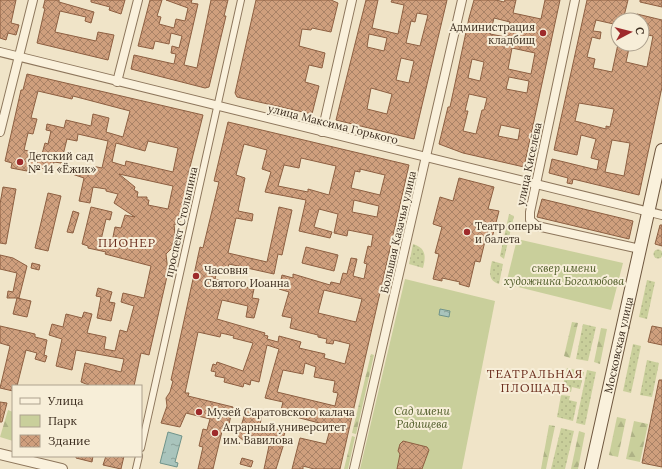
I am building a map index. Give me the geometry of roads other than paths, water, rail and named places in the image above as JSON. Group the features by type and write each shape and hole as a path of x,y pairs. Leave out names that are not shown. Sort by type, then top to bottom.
{"main road":[{"name":"Московская улица","path":"591,469 662,150"}],"street":[{"path":"0,132 32,0"},
{"path":"117,82 138,0"},
{"name":"проспект Столыпина","path":"142,444 241,0"},
{"path":"322,132 352,0"},
{"name":"Большая Казачья улица","path":"354,469 462,0"},
{"name":"улица Киселёва","path":"575,0 530,212 530,220 537,226 640,249"},
{"name":"улица Максима Горького","path":"0,52 662,215"},
{"path":"0,454 12,457"},
{"path":"12,457 62,469"},
{"path":"136,469 139,457"}],"water":[{"path":"440,309 450,311 449,317 439,315"},
{"path":"168,432 182,436 175,462 178,463 177,467 160,463"}],"place":[{"name":"Администрация кладбищ","path":"543,33"},
{"name":"Детский сад № 14 «Ёжик»","path":"20,162"},
{"name":"Театр оперы и балета","path":"467,232"},
{"name":"Часовня Святого Иоанна","path":"196,276"},
{"name":"Музей Саратовского калача","path":"199,412"},
{"name":"Аграрный университет им. Вавилова","path":"215,433"}],"district":[{"name":"ПИОНЕР","path":"127,243"},
{"name":"ТЕАТРАЛЬНАЯ ПЛОЩАДЬ","path":"535,381"}],"park label":[{"name":"сквер имени художника Боголюбова","path":"564,274"},
{"name":"Сад имени Радищева","path":"422,417"}]}
